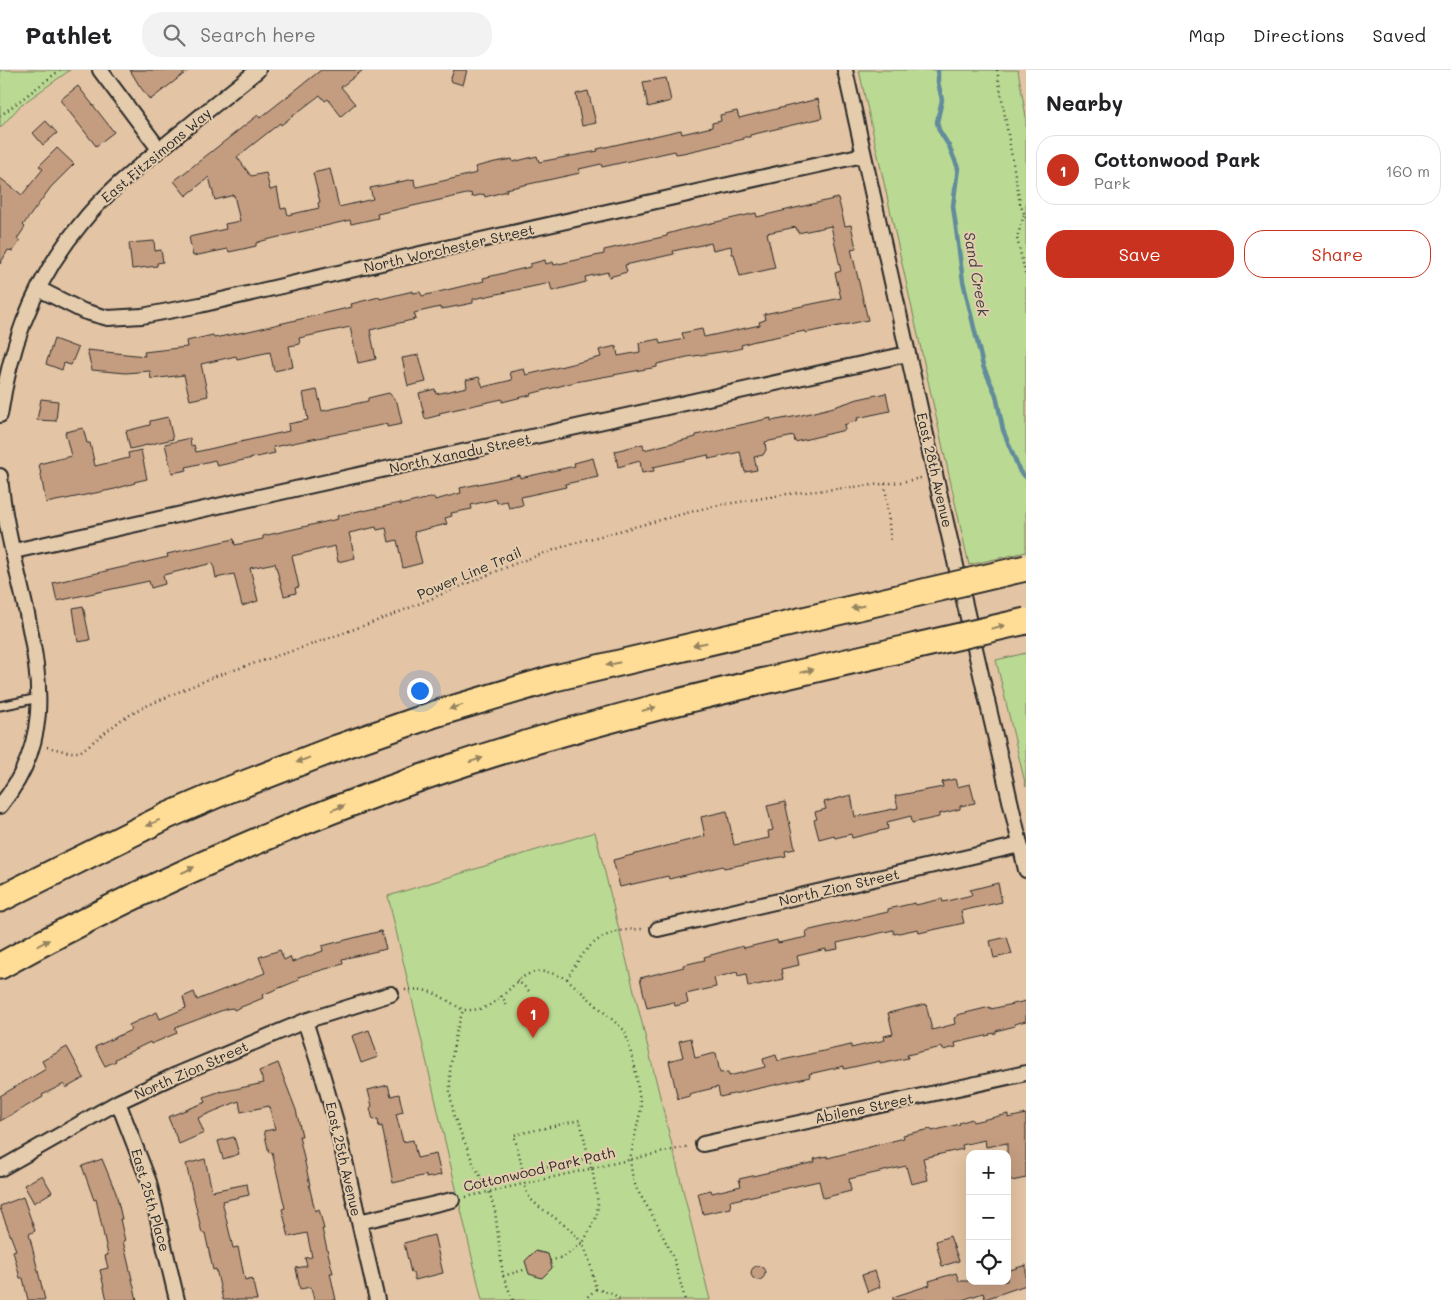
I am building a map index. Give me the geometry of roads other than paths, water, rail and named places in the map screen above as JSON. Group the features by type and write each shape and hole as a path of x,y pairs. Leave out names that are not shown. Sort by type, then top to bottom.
{"highway":[{"path":"0,899 167,816 223,792 337,748 435,714 564,676 1026,568"},
{"path":"0,966 101,913 231,851 313,817 430,775 664,705 1026,621"}],"street":[{"path":"100,70 160,149"},
{"name":"East Fitzsimons Way","path":"0,415 9,364 26,316 50,268 80,224 100,202 141,164 258,70"},
{"name":"East 28th Avenue","path":"845,70 907,354 1026,870"},
{"name":"North Worchester Street","path":"39,289 83,311 108,318 142,316 200,305 863,155"},
{"name":"North Xanadu Street","path":"14,551 907,354"},
{"path":"0,476 4,505 38,669 40,698 38,723 33,743 19,780 0,806"},
{"name":"North Zion Street","path":"658,928 1020,846"},
{"name":"North Zion Street","path":"0,1169 118,1102 176,1075 305,1021 391,994"},
{"name":"East 25th Avenue","path":"305,1021 332,1107 377,1300"},
{"name":"Abilene Street","path":"703,1144 1026,1073"},
{"name":"East 25th Place","path":"118,1102 149,1182 177,1300"},
{"path":"359,1222 452,1200"}],"lane":[{"path":"0,706 40,698"}],"waterway":[{"name":"Sand Creek","path":"938,70 938,82 942,100 937,122 939,130 949,146 958,168 953,206 963,281 983,366 996,395 1003,430 1020,472 1026,477"}],"place":[{"name":"Cottonwood Park","path":"533,1038"}]}
